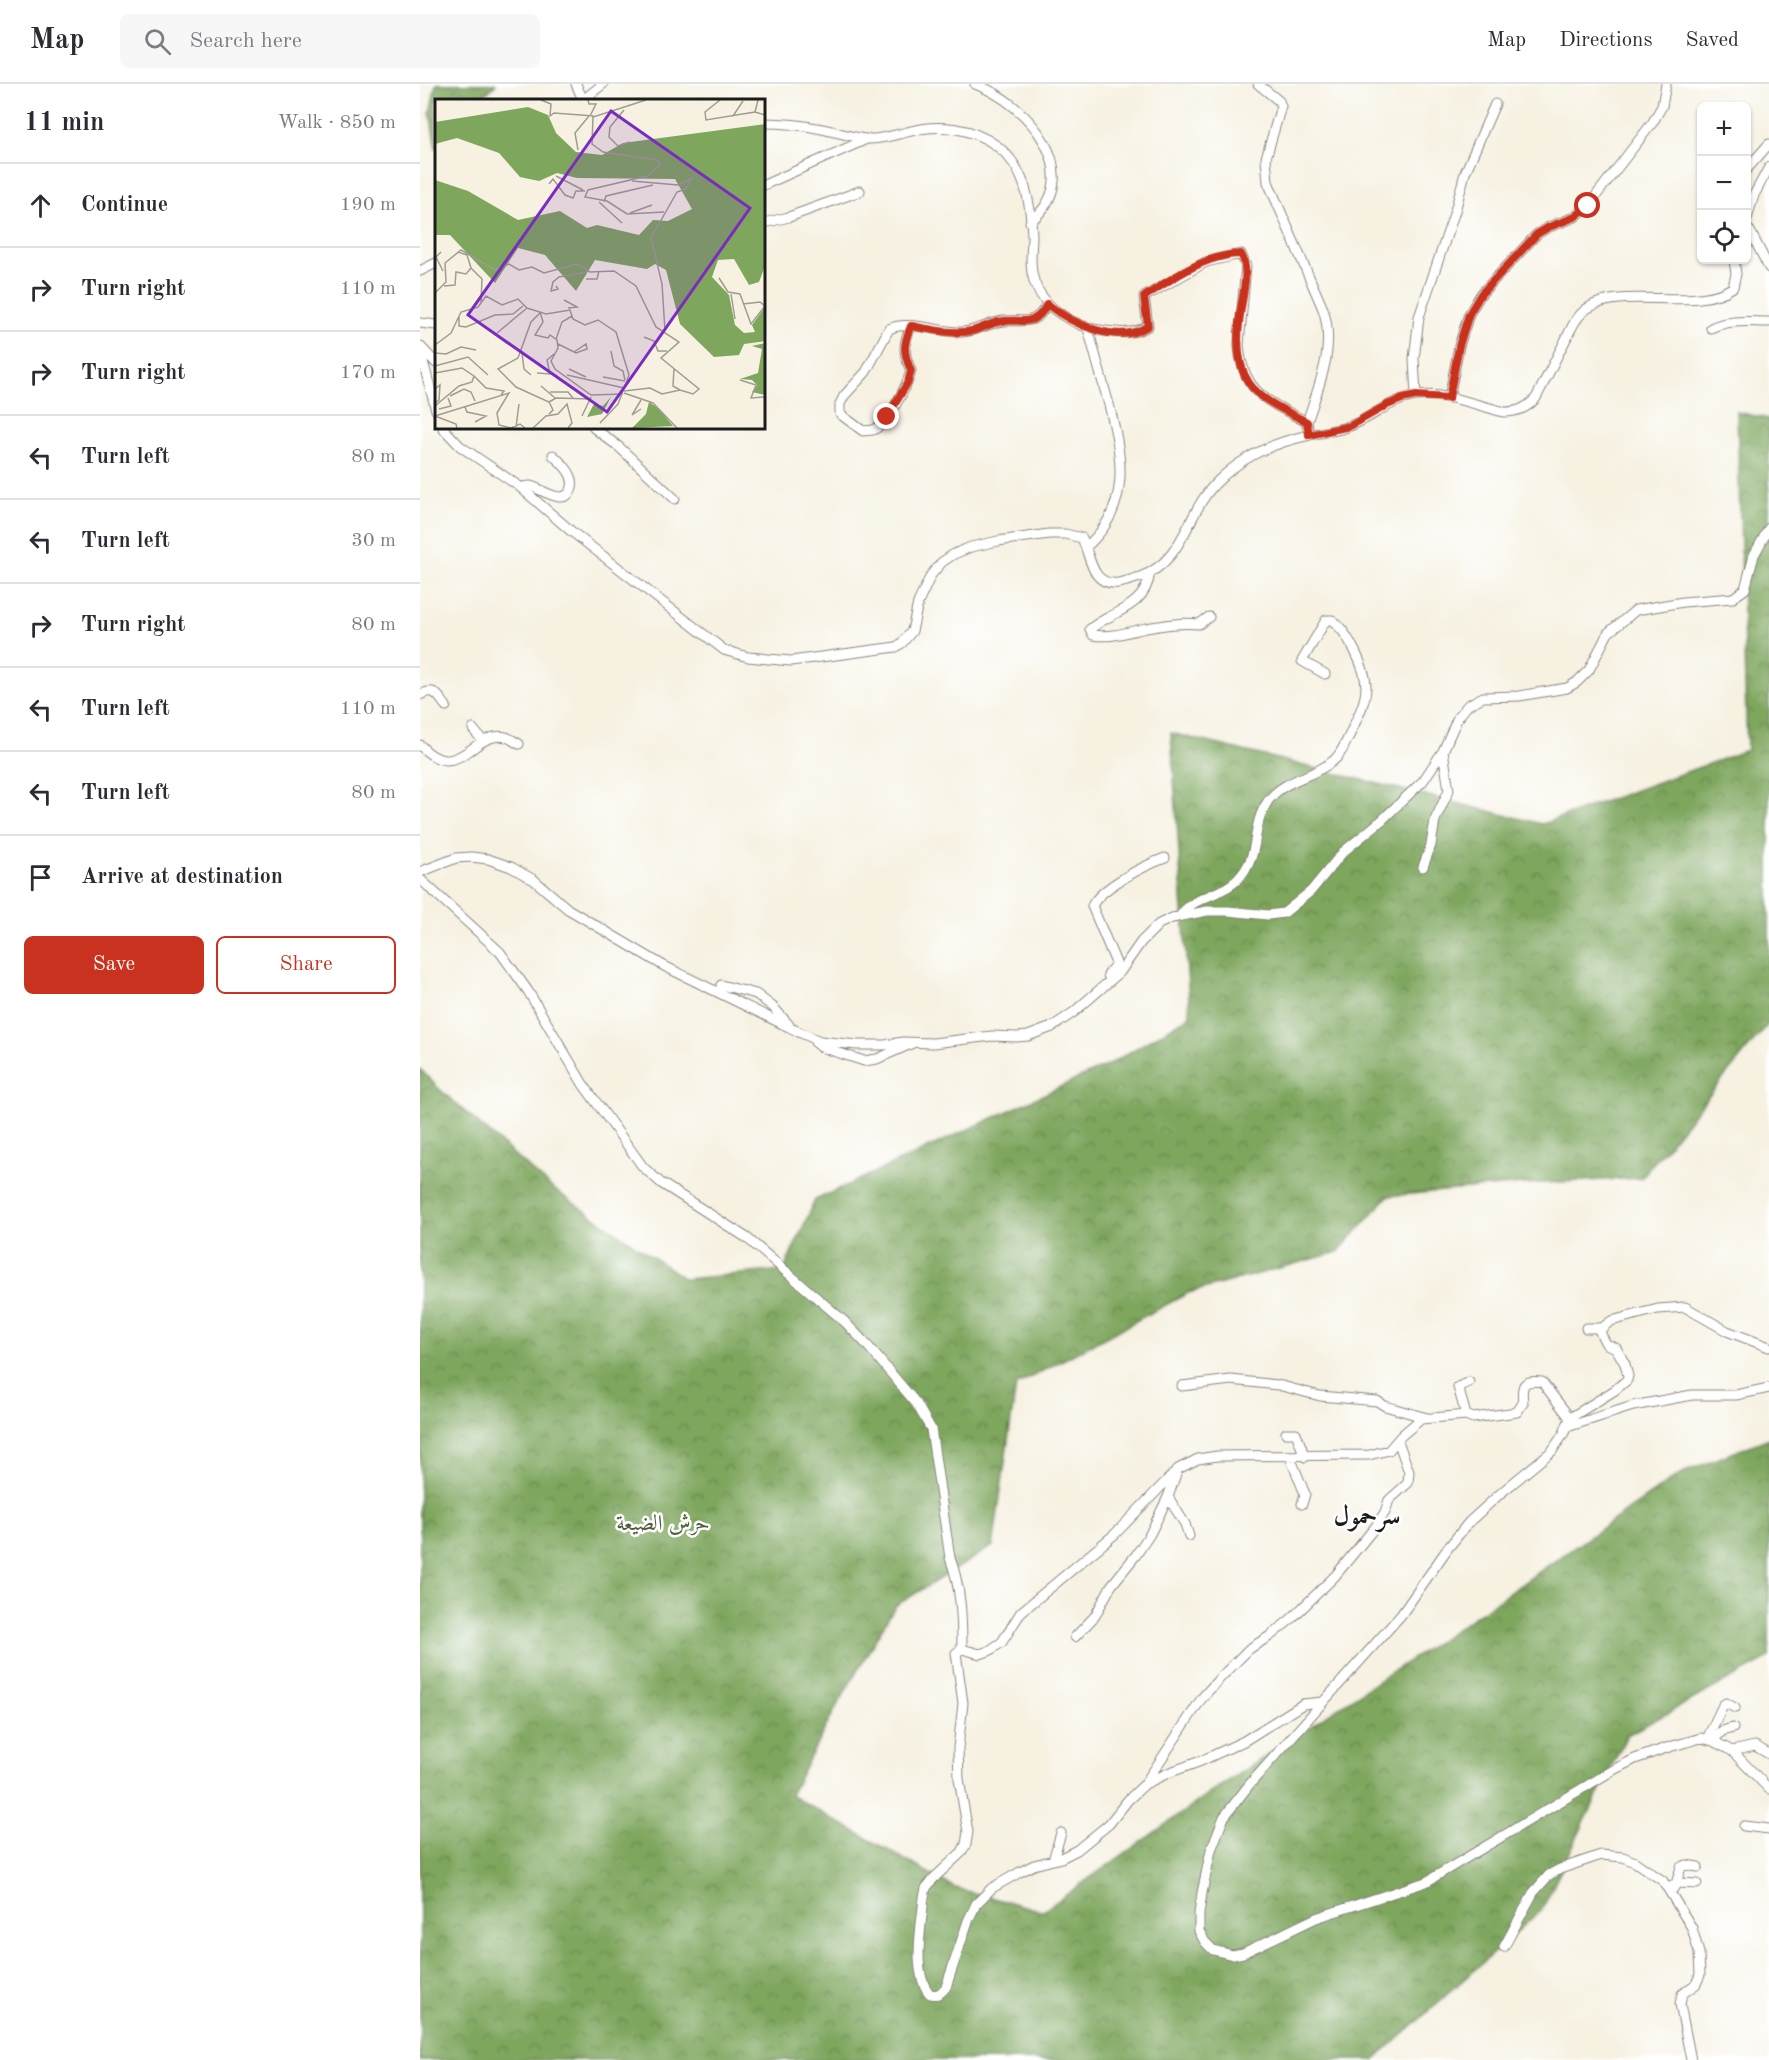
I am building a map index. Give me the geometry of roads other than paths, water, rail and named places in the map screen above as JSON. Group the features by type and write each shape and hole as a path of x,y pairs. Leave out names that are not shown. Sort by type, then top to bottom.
{"street":[{"path":"576,84 583,99"},
{"path":"584,99 603,84"},
{"path":"975,84 1012,105 1032,125 1048,147 1054,170 1054,186 1043,212 1030,222"},
{"path":"1257,84 1275,98 1281,106 1268,149 1266,164 1268,182 1323,309 1327,328 1327,351 1323,374 1307,422 1309,435"},
{"path":"1449,398 1461,338 1469,314 1481,294 1537,234 1575,217 1588,206 1653,122 1662,106 1666,84"},
{"path":"1416,396 1413,359 1419,316 1455,211 1465,173 1495,104"},
{"path":"765,123 800,126 867,139 888,137 932,127 954,128 985,138 999,147 1014,162 1027,193 1032,275 1047,304 1076,324 1088,329 1124,333 1141,330 1148,326 1144,297 1206,261 1241,254 1246,266 1239,344 1246,377 1257,392 1280,408 1307,422"},
{"path":"765,185 867,139"},
{"path":"1751,164 1769,144"},
{"path":"1750,210 1754,195 1769,167"},
{"path":"765,223 789,217 860,191"},
{"path":"1751,233 1769,268"},
{"path":"420,271 435,264"},
{"path":"444,429 460,446 520,487 724,651 748,657 791,661 896,647 912,631 918,603 931,575 942,562 971,547 998,541 1065,534 1082,538 1095,573 1103,581 1121,583 1150,573 1163,564 1177,549 1199,504 1219,479 1263,448 1350,426 1392,403 1416,396 1449,398 1504,412 1520,410 1536,398 1575,321 1586,309 1595,304 1610,301 1696,298 1722,293 1733,287 1736,282 1734,264"},
{"path":"911,326 904,350 911,371 908,382 887,417 873,430 863,431 840,414 840,404 844,396 866,372 889,329 894,326 911,326 954,332 971,331 999,322 1032,320 1043,312 1047,304"},
{"path":"1712,328 1721,324 1738,322 1769,322"},
{"path":"420,323 435,325"},
{"path":"1086,547 1102,530 1114,508 1121,468 1115,430 1088,329"},
{"path":"420,348 435,362"},
{"path":"420,348 435,406"},
{"path":"595,429 619,447 675,499"},
{"path":"520,487 531,486 549,496 558,497 570,492 572,480 568,471 553,455"},
{"path":"808,1037 846,1045 885,1045 992,1036 1028,1036 1065,1020 1120,972 1141,942 1159,924 1180,916 1207,911 1277,915 1290,910 1311,891 1343,852 1423,781 1443,751 1463,709 1475,700 1483,698 1551,692 1567,688 1577,682 1594,662 1608,633 1636,610 1683,602 1726,600 1740,594 1745,589 1754,555 1769,528"},
{"path":"1150,573 1149,580 1134,604 1111,618 1099,622 1090,629 1093,635 1124,634 1145,628 1186,623 1199,624 1209,617"},
{"path":"1180,916 1186,907 1232,884 1248,867 1254,850 1259,820 1267,802 1278,790 1285,784 1313,773 1340,754 1362,707 1366,687 1353,645 1340,626 1332,620 1326,620 1321,626 1302,661 1325,674"},
{"path":"420,694 434,692 446,706"},
{"path":"473,729 483,741"},
{"path":"420,745 436,759 450,759 467,753 492,737 506,737 519,744"},
{"path":"1423,867 1431,845 1435,820 1449,790 1443,751"},
{"path":"420,872 456,858 471,857 488,859 511,867 534,880 568,909 664,966 793,1029 821,1047 864,1061 877,1059 916,1042"},
{"path":"1110,980 1108,975 1116,963 1092,906 1116,883 1140,868 1165,858"},
{"path":"420,879 494,946 509,963 534,1000 583,1084 644,1167 661,1183 747,1238 785,1270 853,1330 922,1412 931,1429 950,1558 959,1598 962,1648"},
{"path":"722,985 756,994 773,1007 793,1029"},
{"path":"1586,1328 1602,1328 1611,1321 1658,1309 1685,1307 1727,1331 1769,1347"},
{"path":"1602,1328 1600,1332 1606,1344 1616,1348 1625,1364 1627,1380 1568,1423 1548,1456 1502,1492 1469,1522 1401,1615 1234,1802 1217,1832 1202,1893 1199,1931 1204,1942 1214,1950 1222,1954 1243,1953 1316,1918 1426,1882 1615,1769 1635,1759 1701,1738 1732,1751 1769,1789"},
{"path":"1182,1386 1231,1380 1263,1383 1320,1396 1377,1401 1385,1406 1427,1418"},
{"path":"962,1648 980,1654 997,1646 1028,1605 1115,1534 1178,1469 1198,1459 1217,1456 1369,1455 1389,1450 1421,1419 1466,1414 1473,1418 1517,1412 1523,1403 1522,1386 1536,1381 1542,1382 1568,1423"},
{"path":"1466,1414 1458,1387 1469,1382"},
{"path":"1568,1423 1633,1406 1692,1395 1736,1395 1769,1388"},
{"path":"1286,1433 1296,1433 1305,1457"},
{"path":"962,1648 956,1653 963,1704 958,1748 959,1779 968,1832 962,1852 934,1878 926,1888 924,1897 918,1959 924,1984 930,1994 935,1996 946,1987 960,1940 976,1904 983,1896 1034,1865 1077,1850 1101,1830 1145,1784 1202,1698 1218,1680 1245,1654 1270,1636 1319,1592 1364,1543 1385,1512 1389,1500 1408,1483 1408,1472 1398,1441"},
{"path":"1290,1457 1305,1494 1302,1504"},
{"path":"1075,1637 1095,1616 1111,1586 1150,1534 1168,1497 1178,1469"},
{"path":"1168,1497 1185,1524 1189,1536"},
{"path":"1145,1784 1244,1741 1304,1704 1323,1702"},
{"path":"1710,1740 1723,1705 1726,1703 1735,1708"},
{"path":"1710,1740 1722,1731 1733,1728"},
{"path":"1732,1751 1755,1746 1769,1754"},
{"path":"1744,1826 1769,1829"},
{"path":"1053,1860 1061,1833"},
{"path":"1504,1947 1533,1893 1549,1875 1601,1855 1623,1857 1635,1862 1672,1888 1692,1928 1699,1953 1700,1975 1696,1984 1682,1994 1680,2004 1691,2060"},
{"path":"1672,1888 1681,1867 1686,1865 1698,1868"},
{"path":"1672,1888 1681,1883 1697,1884"}],"district":[{"name":"سرحمول","path":"1367,1515"}],"park label":[{"name":"حرش الضيعة","path":"663,1522"}]}
